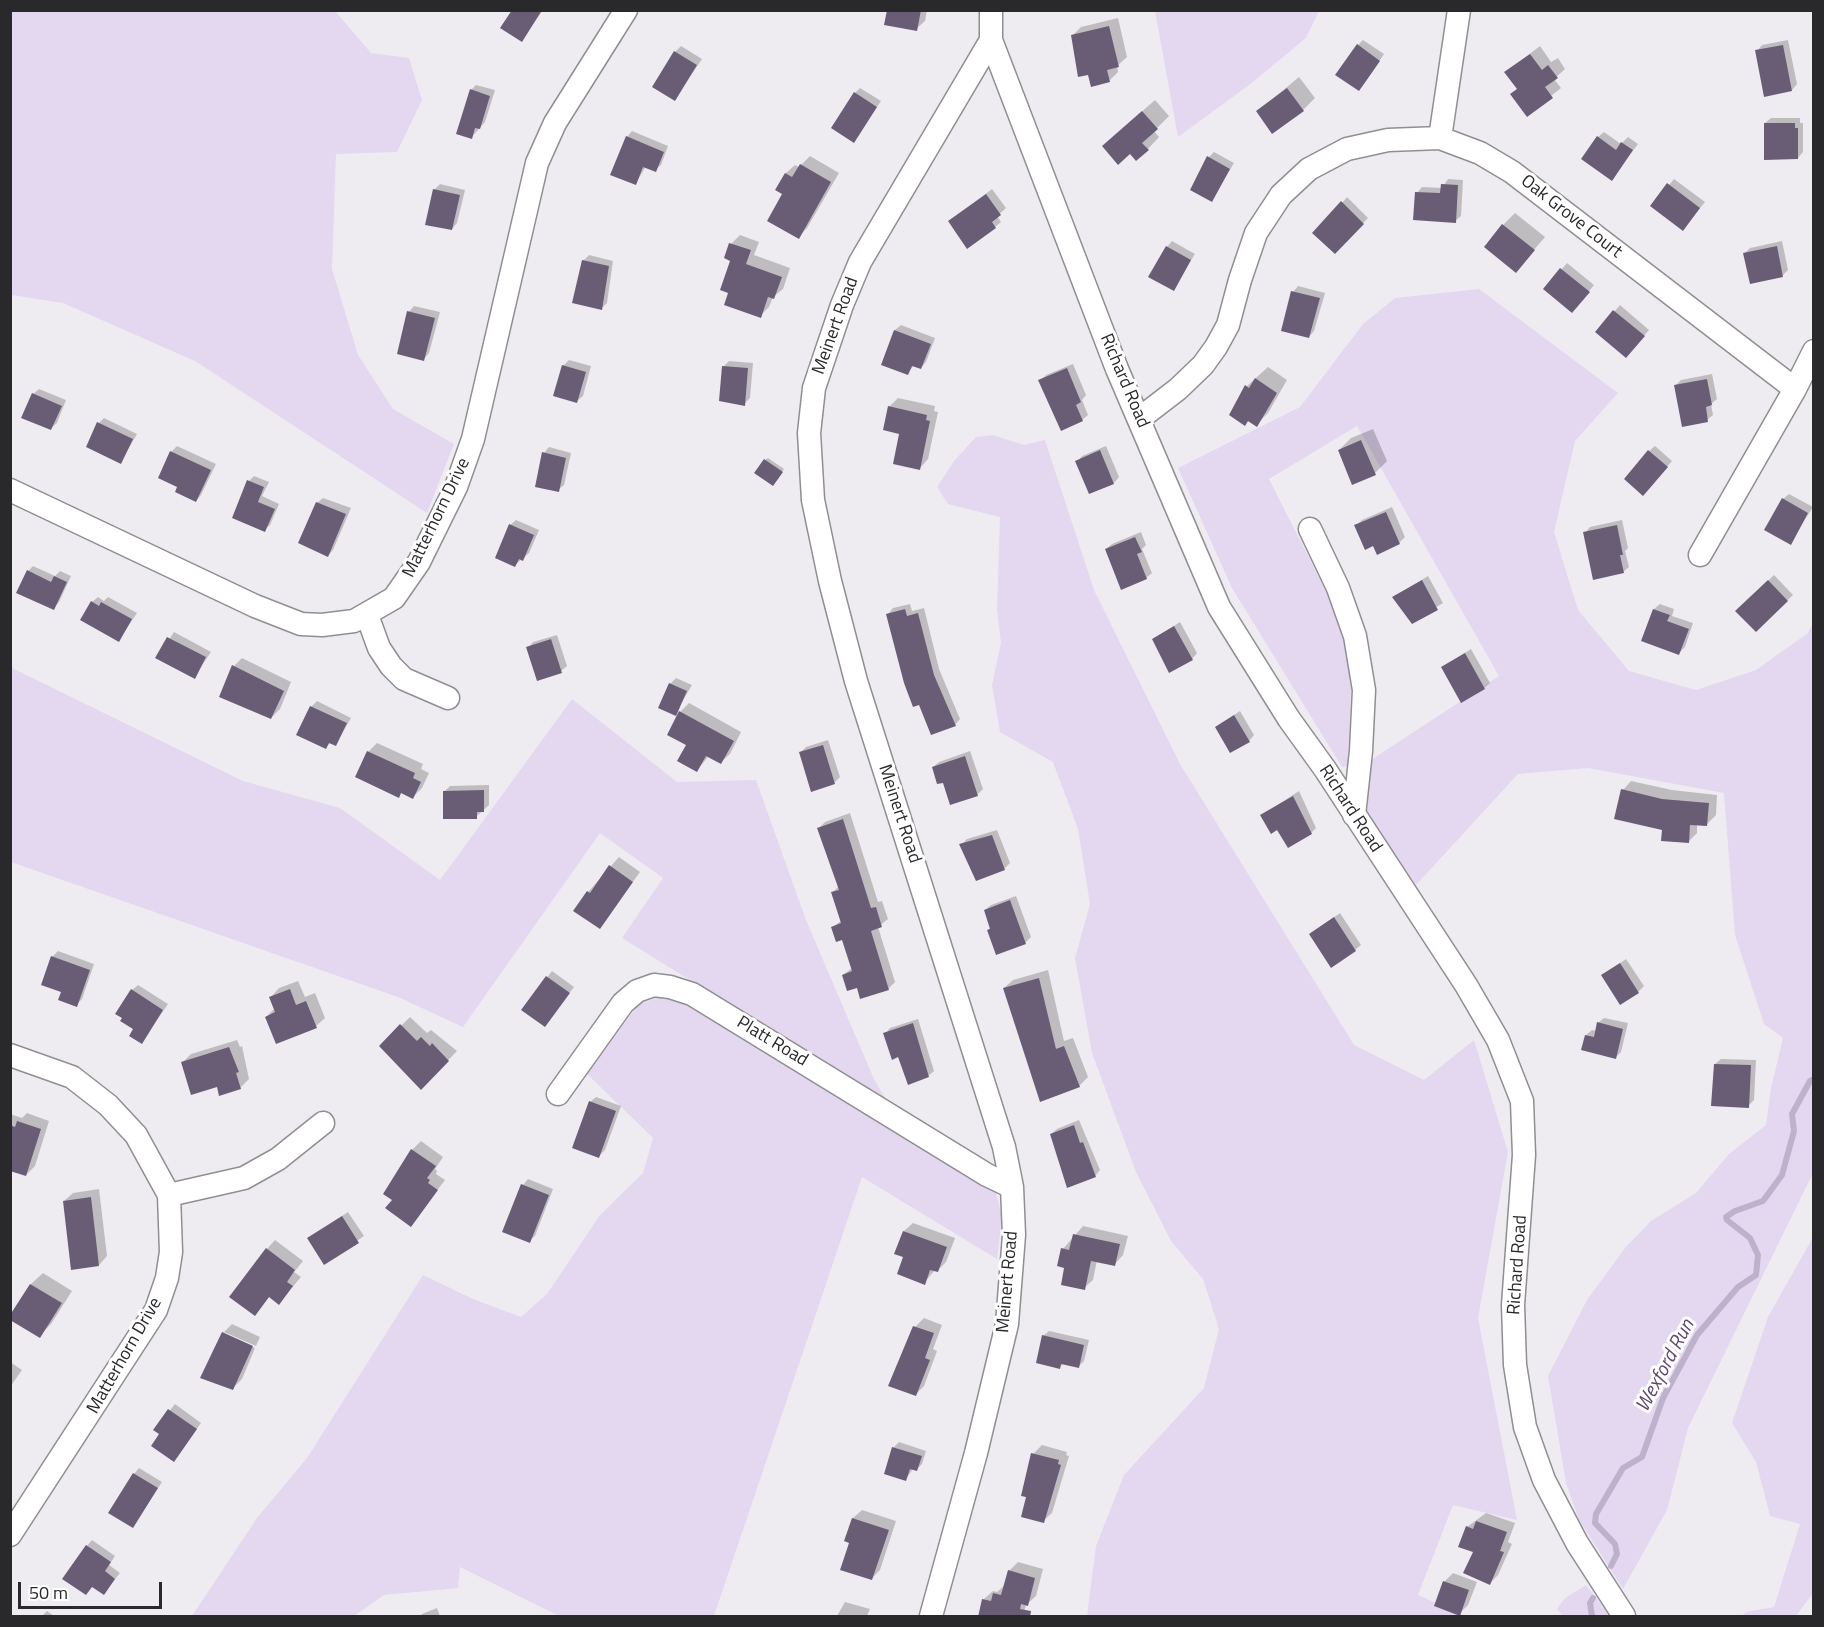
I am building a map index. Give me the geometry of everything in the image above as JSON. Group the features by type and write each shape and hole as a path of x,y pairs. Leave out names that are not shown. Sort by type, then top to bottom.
{"street":[{"name":"Matterhorn Drive","path":"10,490 280,617 302,624 322,625 348,622 367,615 394,598 411,576 456,487 473,439 537,163 555,123 626,10"},
{"name":"Richard Road","path":"990,10 991,40 1117,369 1219,607 1288,719 1325,769 1466,985 1498,1040 1522,1101 1524,1155 1514,1305 1515,1365 1525,1427 1544,1480 1577,1543 1624,1617"},
{"path":"1139,419 1178,389 1203,365 1216,347 1228,325 1239,280 1256,233 1281,195 1309,169 1347,149 1388,140 1440,138 1460,10"},
{"name":"Meinert Road","path":"931,1617 976,1453 1007,1324 1014,1235 1012,1187 1004,1147 856,681 830,581 813,500 809,433 814,388 842,305 873,238 991,40"},
{"name":"Oak Grove Court","path":"1440,138 1480,153 1512,172 1795,389"},
{"path":"1700,555 1795,389 1814,351"},
{"path":"1310,529 1338,588 1355,636 1364,690 1354,815"},
{"path":"367,615 380,648 392,666 404,678 448,698"},
{"name":"Platt Road","path":"558,1094 624,1002 637,991 654,985 670,987 692,994 987,1175 1012,1187"},
{"name":"Matterhorn Drive","path":"10,1055 72,1077 93,1091 136,1135 170,1196 171,1252 167,1278 156,1310 10,1535"},
{"path":"170,1196 244,1178 285,1155 323,1123"}],"shaded area":[{"path":"11,10 335,11 371,53 409,58 422,100 397,152 336,154 332,269 358,355 393,409 454,444 427,513 195,361 63,303 11,295"},
{"path":"1155,10 1319,11 1306,38 1253,82 1178,137"},
{"path":"1479,289 1618,393 1575,441 1554,532 1578,610 1629,671 1696,690 1756,670 1808,633 1813,623 1813,1173 1688,1428 1667,1510 1623,1589 1579,1520 1566,1483 1548,1376 1587,1300 1625,1248 1651,1221 1696,1193 1729,1154 1766,1125 1771,1088 1783,1038 1764,1024 1735,935 1724,793 1588,768 1518,774 1416,885 1367,817 1368,762 1499,676 1357,426 1269,479 1348,635 1351,687 1348,766 1342,767 1232,588 1178,468 1300,407 1363,324 1395,298"},
{"path":"993,435 1024,445 1045,440 1094,590 1180,764 1354,1045 1424,1080 1474,1040 1508,1152 1478,1318 1517,1520 1453,1505 1418,1595 1465,1616 1087,1616 1096,1546 1124,1475 1204,1388 1219,1329 1203,1279 1171,1241 1136,1172 1092,1053 1075,958 1090,904 1078,829 1053,762 1000,732 992,685 1001,643 997,610 1000,517 948,504 937,487 954,461 976,437"},
{"path":"10,667 243,781 340,808 440,880 572,699 677,782 756,780 806,920 874,1079 888,1103 622,938 663,878 600,833 463,1027 398,997 11,862"},
{"path":"667,995 698,1002 995,1190 1002,1217 997,1259 862,1177 714,1616 559,1616 460,1567 458,1588 384,1595 354,1616 192,1616 257,1518 307,1458 423,1275 473,1299 521,1317 547,1294 600,1215 643,1173 653,1138 587,1074 639,1004"},
{"path":"1813,1237 1813,1593 1796,1616 1742,1616 1746,1612 1774,1607 1800,1524 1770,1516 1756,1462 1732,1423 1768,1317"},
{"path":"1586,1585 1610,1616 1563,1616 1557,1609 1565,1598"}],"building":[{"path":"512,10 542,10 522,42 500,28"},
{"path":"887,10 921,10 917,31 884,25"},
{"path":"1109,26 1119,67 1107,70 1110,82 1091,87 1088,75 1078,77 1071,35"},
{"path":"1357,44 1380,61 1359,91 1335,75"},
{"path":"1783,45 1792,91 1764,97 1755,50"},
{"path":"674,51 697,65 675,101 652,87"},
{"path":"1530,54 1542,70 1548,65 1558,78 1545,87 1553,98 1527,117 1510,94 1517,89 1504,72"},
{"path":"1287,88 1304,111 1272,134 1256,111"},
{"path":"470,89 490,96 480,129 475,128 472,139 456,134"},
{"path":"854,92 877,107 854,143 831,128"},
{"path":"1142,111 1158,129 1142,143 1149,150 1136,161 1130,154 1118,165 1102,146"},
{"path":"1764,123 1795,123 1795,128 1798,128 1798,159 1764,160"},
{"path":"626,136 664,152 656,172 643,167 636,185 610,175"},
{"path":"1597,136 1616,150 1621,142 1633,150 1612,181 1581,159"},
{"path":"1207,156 1230,169 1212,202 1190,190"},
{"path":"800,164 831,182 799,239 767,221 782,194 775,190 785,173 792,177"},
{"path":"1667,183 1700,208 1683,231 1650,206"},
{"path":"1441,184 1458,185 1456,223 1413,220 1415,192 1440,193"},
{"path":"433,189 460,195 452,230 425,225"},
{"path":"986,194 1001,215 992,222 996,228 967,249 948,221"},
{"path":"1341,201 1364,224 1335,254 1312,233"},
{"path":"1502,224 1535,250 1516,273 1484,247"},
{"path":"729,243 751,250 746,264 782,277 774,299 768,297 761,318 724,305 728,293 720,290 730,261 724,258"},
{"path":"1166,246 1191,260 1174,291 1148,277"},
{"path":"1777,246 1783,277 1750,284 1743,253"},
{"path":"582,260 609,266 602,310 572,303"},
{"path":"1560,268 1590,292 1572,313 1543,289"},
{"path":"1291,291 1320,298 1309,338 1281,331"},
{"path":"1613,310 1645,336 1626,358 1595,332"},
{"path":"407,311 435,318 424,361 397,354"},
{"path":"894,330 931,344 921,369 912,366 908,375 881,365"},
{"path":"562,365 586,372 577,403 553,396"},
{"path":"722,366 748,368 745,406 719,401"},
{"path":"1067,368 1081,402 1076,405 1083,421 1061,431 1038,380"},
{"path":"1255,378 1277,393 1257,427 1248,421 1245,426 1229,415 1245,385 1249,388"},
{"path":"1707,379 1712,405 1706,407 1708,422 1682,427 1674,385"},
{"path":"32,393 62,406 51,430 21,418"},
{"path":"888,406 927,415 926,420 930,421 920,470 893,464 899,434 883,430"},
{"path":"97,422 133,439 121,464 86,447"},
{"path":"1361,440 1376,475 1352,485 1338,450"},
{"path":"1100,450 1114,484 1089,494 1075,461"},
{"path":"1648,450 1668,467 1643,496 1624,479"},
{"path":"170,451 211,470 196,502 175,492 177,487 158,478"},
{"path":"542,452 566,458 559,492 535,487"},
{"path":"764,459 783,472 773,486 754,473"},
{"path":"247,480 264,487 258,502 275,509 265,532 232,518"},
{"path":"1782,498 1808,513 1791,545 1764,530"},
{"path":"316,502 346,514 328,557 298,543"},
{"path":"1386,512 1400,544 1377,555 1373,546 1365,550 1354,525"},
{"path":"509,524 534,535 523,561 519,559 515,567 495,558"},
{"path":"1617,525 1624,573 1593,580 1583,532"},
{"path":"1135,537 1142,552 1137,554 1147,579 1121,590 1105,549"},
{"path":"27,570 51,582 54,576 67,582 54,610 16,593"},
{"path":"1422,580 1438,610 1412,624 1392,597"},
{"path":"1768,580 1788,601 1756,632 1735,611"},
{"path":"91,601 99,606 101,602 132,619 119,642 80,620"},
{"path":"905,609 907,616 918,613 934,675 956,726 931,735 919,705 913,707 904,683 886,614"},
{"path":"1653,609 1670,615 1667,621 1689,629 1679,655 1641,641"},
{"path":"1174,626 1193,660 1169,673 1152,639"},
{"path":"167,637 206,657 195,679 155,658"},
{"path":"551,639 562,673 537,681 526,647"},
{"path":"1465,653 1485,689 1461,703 1441,667"},
{"path":"232,665 284,691 271,719 219,697"},
{"path":"669,683 687,691 676,716 658,708"},
{"path":"310,706 347,723 336,746 329,743 326,749 296,735"},
{"path":"679,711 734,741 721,764 706,756 697,772 677,761 686,745 667,735"},
{"path":"1234,715 1250,742 1230,753 1215,727"},
{"path":"823,745 835,784 811,792 799,752"},
{"path":"367,751 415,773 413,778 421,782 413,799 401,793 399,798 355,777"},
{"path":"965,756 978,796 950,805 943,783 937,784 932,767"},
{"path":"1621,789 1662,799 1709,803 1707,826 1690,825 1689,843 1661,841 1662,830 1614,819"},
{"path":"484,790 484,812 477,812 477,819 443,819 443,791"},
{"path":"1293,796 1312,834 1288,848 1277,830 1271,834 1260,815"},
{"path":"843,819 871,908 876,907 882,927 871,931 889,990 860,999 857,988 847,991 842,975 852,971 842,940 836,942 831,927 841,923 831,892 839,890 817,828"},
{"path":"992,835 1005,870 976,881 959,844"},
{"path":"609,865 633,882 600,929 573,911 587,891 590,893"},
{"path":"1010,900 1026,944 996,955 987,930 990,929 984,910"},
{"path":"1334,917 1356,951 1331,968 1309,934"},
{"path":"51,956 90,970 77,1007 58,1000 61,992 41,985"},
{"path":"1620,963 1639,993 1620,1005 1601,975"},
{"path":"546,976 570,993 545,1027 521,1010"},
{"path":"1039,978 1056,1049 1064,1046 1080,1087 1040,1102 1003,988"},
{"path":"131,989 163,1010 142,1044 129,1036 133,1029 120,1021 122,1018 115,1014"},
{"path":"290,989 296,1005 306,1001 317,1028 276,1044 265,1017 275,1012 269,997"},
{"path":"1597,1022 1623,1029 1616,1059 1581,1050 1585,1035 1594,1037"},
{"path":"913,1023 929,1077 908,1085 898,1057 892,1060 883,1033"},
{"path":"400,1024 417,1041 421,1037 430,1046 432,1043 449,1061 421,1090 379,1046"},
{"path":"229,1047 239,1072 236,1073 241,1089 219,1096 217,1087 191,1095 181,1062"},
{"path":"1714,1064 1751,1065 1749,1108 1711,1106"},
{"path":"589,1101 616,1111 599,1158 572,1148"},
{"path":"17,1121 41,1129 26,1176 10,1171 10,1125 15,1127"},
{"path":"1074,1125 1096,1177 1067,1188 1050,1134"},
{"path":"411,1149 436,1166 427,1178 430,1180 428,1183 438,1190 411,1227 385,1208 392,1200 383,1194"},
{"path":"521,1184 549,1195 530,1243 502,1232"},
{"path":"91,1197 99,1266 71,1270 63,1201"},
{"path":"342,1216 359,1243 324,1265 307,1238"},
{"path":"903,1231 947,1247 938,1272 930,1270 925,1285 897,1274 903,1257 894,1254"},
{"path":"1073,1234 1120,1244 1115,1266 1091,1261 1085,1290 1061,1285 1064,1268 1057,1266 1061,1248 1069,1250"},
{"path":"266,1248 295,1270 287,1282 293,1286 279,1305 269,1297 255,1316 229,1297"},
{"path":"30,1284 62,1303 40,1338 10,1320 10,1315"},
{"path":"913,1326 934,1333 925,1358 930,1360 916,1396 888,1386"},
{"path":"222,1332 253,1346 233,1390 200,1378"},
{"path":"1042,1335 1084,1345 1079,1368 1061,1364 1060,1369 1036,1363"},
{"path":"168,1409 197,1429 174,1462 151,1446 159,1434 153,1430"},
{"path":"892,1447 922,1456 917,1471 910,1469 906,1481 884,1474"},
{"path":"1031,1453 1059,1460 1058,1464 1061,1465 1044,1523 1021,1517 1026,1497 1021,1496"},
{"path":"133,1473 158,1488 133,1528 108,1513"},
{"path":"852,1518 889,1530 872,1580 840,1570 849,1543 844,1541"},
{"path":"1476,1521 1507,1532 1500,1551 1504,1552 1490,1585 1463,1573 1473,1552 1458,1547 1466,1526 1473,1529"},
{"path":"86,1545 111,1562 105,1571 115,1579 104,1595 92,1587 86,1595 62,1579"},
{"path":"1008,1570 1035,1578 1028,1606 1021,1604 1020,1609 1031,1611 1030,1617 978,1617 982,1599 991,1601 993,1593 1001,1595"},
{"path":"1443,1581 1469,1590 1460,1616 1434,1606"}],"waterway":[{"name":"Wexford Run","path":"1611,1566 1617,1554 1615,1544 1595,1523 1596,1514 1623,1468 1642,1457 1663,1398 1697,1335 1738,1287 1756,1275 1758,1255 1750,1238 1726,1217 1735,1211 1763,1201 1782,1175 1794,1131 1792,1114 1810,1081 1814,1079"},
{"name":"Wexford Run","path":"1592,1616 1590,1603 1593,1598"}]}
